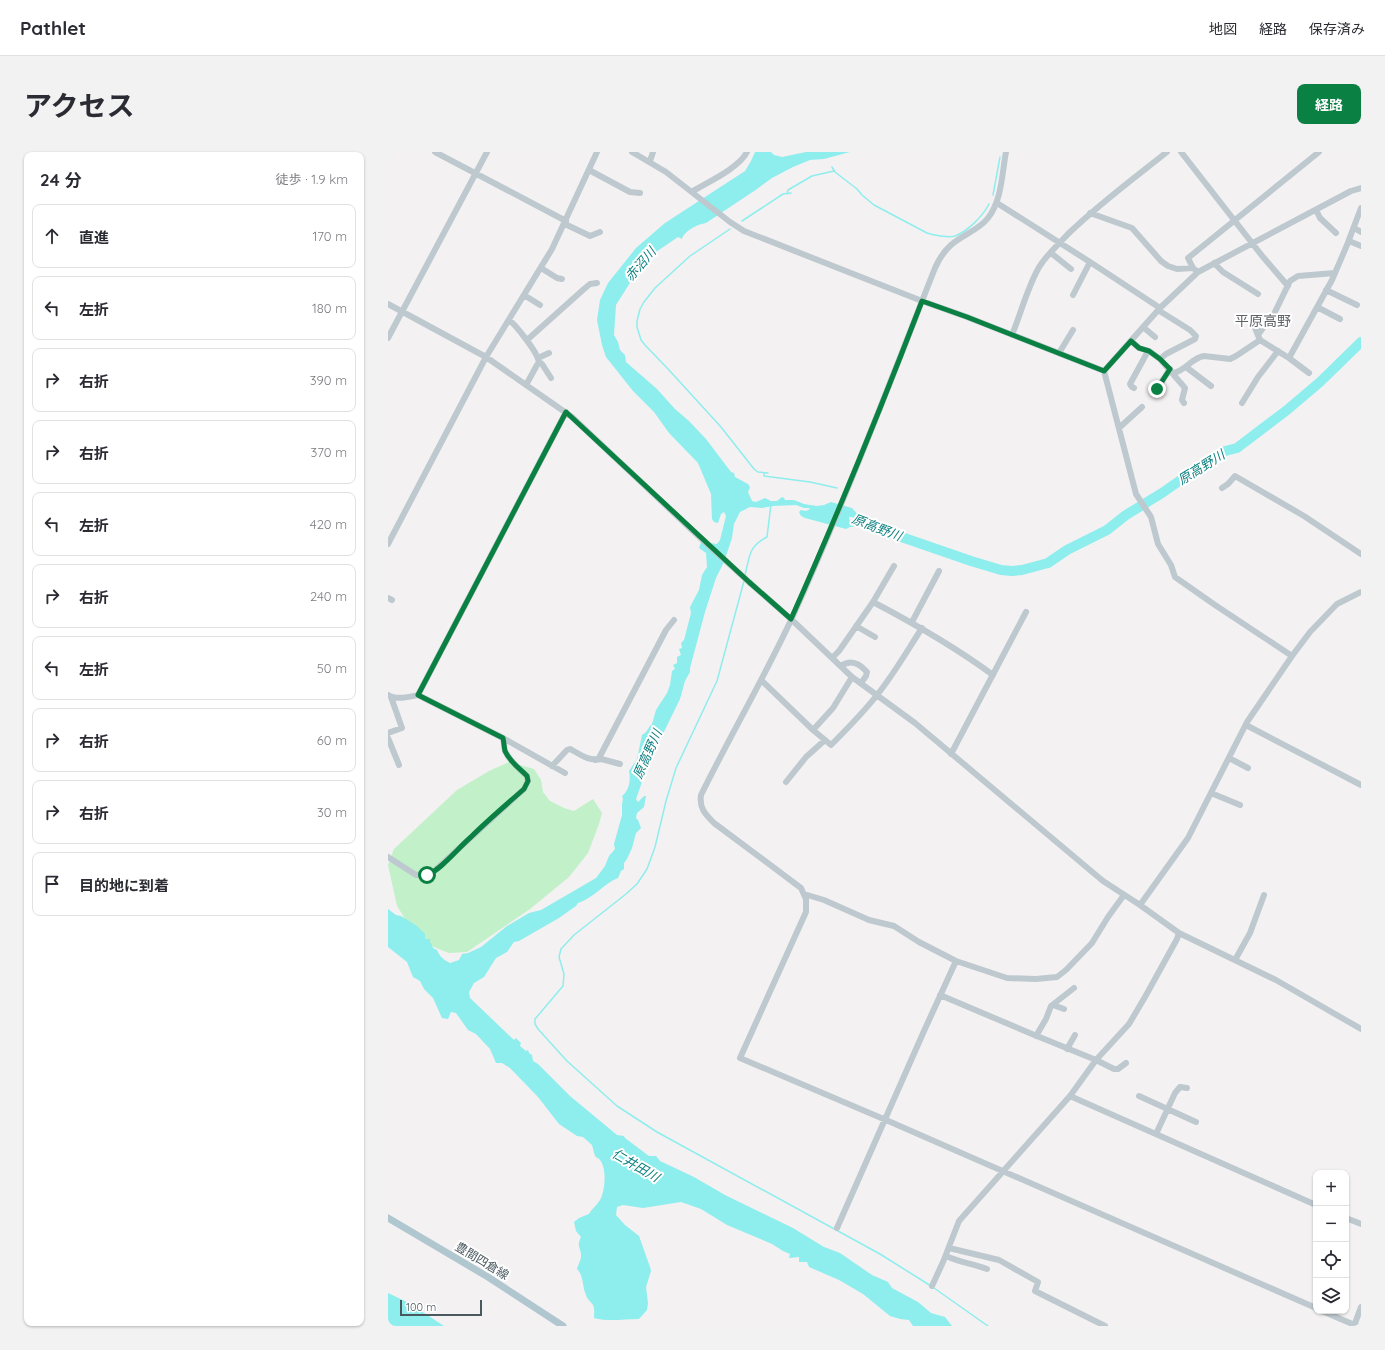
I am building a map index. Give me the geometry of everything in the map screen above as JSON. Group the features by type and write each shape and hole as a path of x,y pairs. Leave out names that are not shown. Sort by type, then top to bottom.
{"main road":[{"name":"豊間四倉線","path":"388,1218 488,1277 563,1326"}],"street":[{"path":"435,152 590,236 600,232"},
{"path":"388,338 487,152"},
{"path":"388,544 486,357 552,249 566,222 597,152"},
{"path":"632,152 650,161 666,172 727,220 744,231 1104,371"},
{"path":"650,161 653,152"},
{"path":"692,192 736,165 744,158 747,152"},
{"path":"1006,152 997,203 985,221 952,244 944,252 935,268 881,407 829,534 791,619 701,795 700,802 703,810 714,823 801,888 806,899 806,912 740,1058 886,1120 1313,1307"},
{"path":"1012,335 1039,268 1051,253 1090,213 1167,152"},
{"path":"1181,152 1253,243 1263,258 1288,286"},
{"path":"1195,270 1188,258 1319,152"},
{"path":"589,170 630,192 640,193"},
{"path":"1090,213 1132,228 1164,264 1177,269 1195,270 1214,263 1356,188 1361,188"},
{"path":"997,203 1090,262 1174,321 1190,330 1196,336 1195,339 1166,354 1160,359"},
{"path":"1289,358 1335,273 1361,208"},
{"path":"1316,210 1320,218 1336,233"},
{"path":"1354,228 1361,232"},
{"path":"1349,241 1361,246"},
{"path":"1051,253 1072,269"},
{"path":"1072,295 1090,262"},
{"path":"1214,263 1222,272 1258,294"},
{"path":"540,268 557,278 562,279"},
{"path":"1104,371 1195,270"},
{"path":"1172,371 1180,372 1195,359 1204,356 1230,359 1236,356 1259,337 1265,325 1273,316 1290,281 1298,276 1335,273"},
{"path":"527,340 590,284 597,283"},
{"path":"1326,290 1357,305"},
{"path":"524,295 540,305"},
{"path":"388,304 486,357 566,412 694,532 852,676 915,723 1097,876 1178,933 1276,980 1361,1029"},
{"path":"1317,307 1340,319"},
{"path":"509,320 527,340 551,378"},
{"path":"1253,323 1259,337 1310,373"},
{"path":"1143,327 1154,337"},
{"path":"1060,353 1072,330"},
{"path":"1131,341 1139,348 1148,351 1160,359 1172,371 1185,388 1182,400 1184,403"},
{"path":"1134,388 1130,384 1148,351"},
{"path":"1242,403 1258,377 1278,351"},
{"path":"526,384 539,360 549,353"},
{"path":"1186,367 1210,386"},
{"path":"1104,371 1136,494 1151,517 1158,544 1172,565 1175,577 1292,656"},
{"path":"1157,393 1157,389 1172,371"},
{"path":"1119,428 1142,407"},
{"path":"418,695 566,412"},
{"path":"1222,488 1235,476 1304,516 1361,554"},
{"path":"832,658 839,651 873,602 894,566"},
{"path":"912,622 939,571"},
{"path":"1140,905 1188,838 1246,725 1292,656 1310,632 1337,604 1361,592"},
{"path":"873,602 922,628 968,656 993,675"},
{"path":"951,754 1026,612"},
{"path":"596,760 666,630 674,620"},
{"path":"856,626 875,637"},
{"path":"760,680 812,730 831,745 861,715 877,695 890,678 922,628"},
{"path":"841,666 856,662 866,670 867,674 861,683"},
{"path":"812,730 833,708 852,676"},
{"path":"388,733 402,728 389,696 408,697 418,695 503,738 565,773"},
{"path":"1246,725 1361,785"},
{"path":"388,738 399,765"},
{"path":"388,857 416,875 431,874 524,789 528,781 527,776 508,757 504,747 503,738"},
{"path":"786,782 806,757 825,740"},
{"path":"552,766 567,750 570,749 591,759 601,759 620,764"},
{"path":"1229,758 1248,768"},
{"path":"1211,793 1240,805"},
{"path":"804,894 824,900 869,920 894,926 919,942 956,961 1007,978 1036,979 1057,977 1066,970 1092,943 1124,895"},
{"path":"1235,960 1250,933 1264,895"},
{"path":"932,1286 946,1256 959,1221 1070,1096 1096,1060 1128,1024 1152,984 1178,933"},
{"path":"837,1228 956,961"},
{"path":"1036,1036 1052,1005 1074,988"},
{"path":"940,995 1096,1060 1116,1070 1126,1063"},
{"path":"1052,1005 1064,1009"},
{"path":"1067,1049 1075,1035"},
{"path":"1156,1134 1178,1089 1180,1087 1187,1088"},
{"path":"1070,1096 1313,1203"},
{"path":"1139,1096 1196,1122"},
{"path":"1349,1219 1361,1224"},
{"path":"949,1248 999,1260 1038,1282 1035,1290 1105,1326"},
{"path":"946,1256 957,1261 974,1264 988,1269"},
{"path":"1329,1314 1355,1326 1361,1307"}],"green space":[{"path":"509,762 534,769 541,780 543,792 550,801 564,808 574,811 593,799 602,813 599,824 588,853 569,877 530,909 467,952 449,953 431,946 414,933 397,906 388,865 394,849 457,790 489,771"}],"water":[{"path":"755,152 771,152 774,155 782,157 806,152 850,152 824,159 810,160 793,167 772,178 706,223 692,228 685,233 682,239 678,237 653,254 646,265 633,278 616,305 614,335 620,350 625,355 626,362 657,389 675,409 689,421 706,439 731,472 734,473 735,477 748,484 750,487 748,492 752,501 756,502 765,498 771,501 777,501 782,497 785,500 794,500 804,504 817,506 831,502 852,508 861,518 879,525 891,532 907,537 887,536 877,533 852,517 849,517 849,519 854,527 846,529 805,518 801,516 799,512 801,510 806,511 810,509 796,505 762,508 750,507 740,512 734,524 732,538 724,562 716,578 705,612 690,672 685,681 680,699 650,762 644,770 636,799 638,802 646,796 644,807 637,813 636,818 641,828 636,833 632,848 624,863 624,869 621,871 618,878 589,898 578,903 559,918 519,941 514,942 507,952 496,958 484,977 474,983 469,992 470,998 514,1040 516,1038 521,1043 520,1046 526,1051 528,1050 532,1055 533,1061 538,1064 570,1096 617,1135 624,1136 649,1156 656,1156 660,1161 793,1228 824,1247 840,1253 872,1275 888,1282 892,1288 918,1302 931,1313 945,1317 952,1326 913,1326 909,1320 890,1316 863,1294 839,1280 809,1267 807,1262 799,1262 799,1257 789,1258 790,1254 772,1244 727,1225 701,1209 681,1202 643,1208 623,1205 617,1207 616,1215 625,1225 639,1236 650,1267 651,1271 646,1287 648,1303 647,1310 639,1319 611,1320 594,1318 594,1307 588,1299 581,1275 577,1269 581,1258 579,1245 581,1237 576,1231 574,1222 589,1214 600,1200 604,1190 605,1179 604,1168 600,1159 595,1156 592,1145 583,1137 577,1136 559,1124 538,1097 510,1068 502,1063 496,1063 490,1049 476,1034 468,1030 456,1013 451,1012 448,1019 442,1018 433,998 424,989 420,981 413,977 407,962 388,947 388,909 417,926 425,934 425,939 430,939 430,943 433,948 437,950 439,955 444,959 450,963 459,960 462,954 481,947 507,926 529,913 541,910 596,878 615,849 614,844 622,815 622,796 629,785 629,771 637,759 642,735 652,724 656,710 667,693 672,671 675,669 673,665 677,663 677,657 681,655 679,649 682,648 681,643 684,640 691,613 690,607 699,590 702,575 707,567 706,553 699,548 701,542 717,544 720,540 726,516 724,512 721,514 718,523 714,522 712,519 711,494 698,463 669,433 654,412 633,391 606,357 597,320 600,300 608,283 636,248 665,223 745,171"},
{"path":"388,1293 409,1303 444,1326 388,1326"}],"waterway":[{"path":"993,195 1000,157"},
{"path":"832,167 835,172 857,189 874,205 933,235 949,237 960,234 975,223 989,204"},
{"path":"787,193 788,190 812,176 834,171"},
{"path":"742,221 783,194 791,193"},
{"path":"730,229 690,256 655,288 640,309 637,327 641,340 645,345 721,427 754,469 758,472 768,473"},
{"name":"原高野川","path":"887,532 1001,570 1022,570 1048,563 1067,550 1107,530 1126,515 1225,451 1237,448 1287,410 1320,382 1361,342"},
{"path":"764,474 764,476 810,482 837,488"},
{"path":"745,575 749,557 753,548 756,544 767,537 771,504"},
{"path":"744,581 717,681 676,768 655,847 647,869 637,884 574,935 561,949 559,957 564,974 563,986 535,1019 535,1024 567,1061 617,1106 657,1132 880,1254 931,1286"},
{"path":"934,1288 988,1326"}],"district":[{"name":"平原高野","path":"1263,321"}],"route":[{"path":"427,875 431,874 445,862 470,837 524,789 528,781 527,776 508,757 504,747 503,738 418,695 566,412 694,532 791,619 829,534 867,442 922,301 967,317 1104,371 1131,341 1140,349 1149,351 1170,369 1157,389"}],"water label":[{"name":"赤沼川","path":"640,264"},
{"name":"仁井田川","path":"636,1165"}]}
